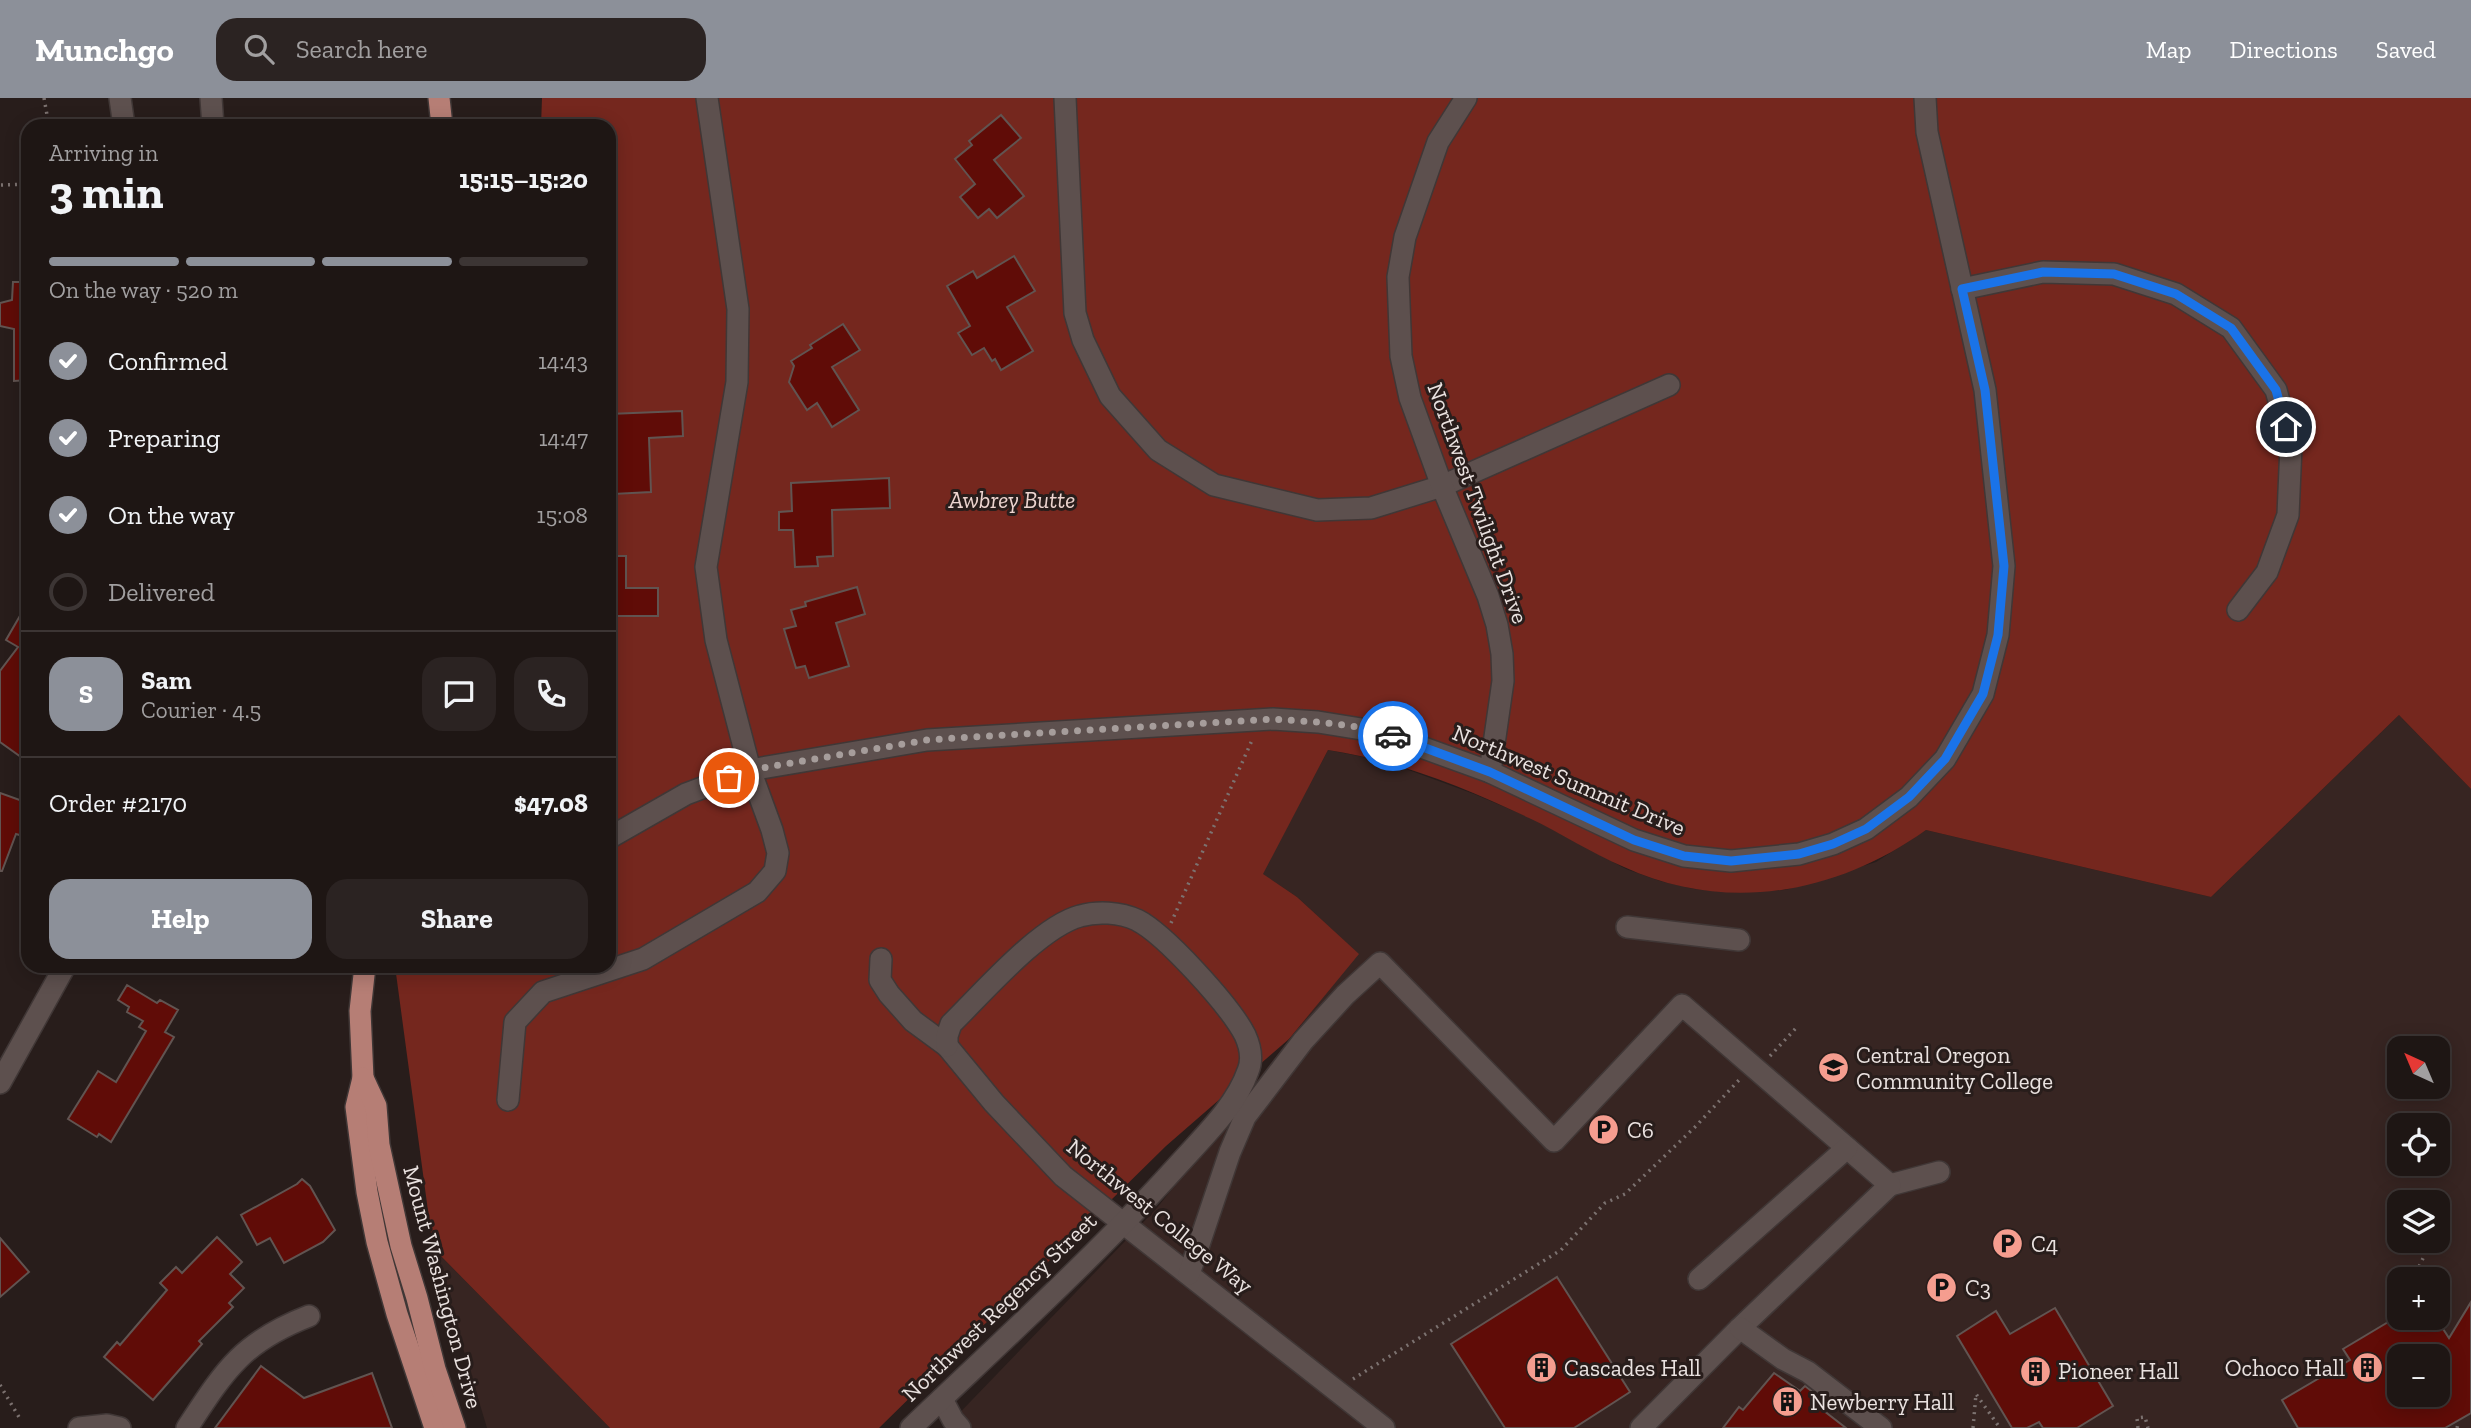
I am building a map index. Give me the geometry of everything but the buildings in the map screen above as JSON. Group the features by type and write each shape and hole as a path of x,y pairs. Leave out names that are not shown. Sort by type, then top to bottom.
{"main road":[{"path":"439,98 441,119"},
{"name":"Mount Washington Drive","path":"364,973 360,1011 363,1078 356,1107 369,1205 397,1314 435,1428"},
{"name":"Mount Washington Drive","path":"363,1078 376,1106 379,1145 401,1246 454,1428"}],"street":[{"path":"120,98 123,119"},
{"path":"211,98 212,119"},
{"path":"616,968 643,959 757,892 775,871 778,853 750,770 716,640 706,567 737,382 738,309 707,98"},
{"path":"1066,98 1075,313 1083,340 1110,396 1158,450 1214,485 1317,510 1371,508 1442,485 1669,385"},
{"name":"Northwest Twilight Drive","path":"1466,98 1438,142 1405,237 1398,277 1401,356 1410,398 1497,625 1503,681 1490,772"},
{"name":"Northwest Summit Drive","path":"616,834 686,794 750,770 927,740 1261,720 1318,722 1380,732 1490,772 1634,840 1684,856 1731,861 1799,854 1833,844 1866,829 1909,797 1945,759 1983,694 1998,635 2004,566 1985,390 1927,132 1925,98"},
{"path":"1962,289 2043,272 2114,274 2176,294 2231,328 2276,390 2291,446 2288,515 2267,572 2238,610"},
{"name":"Northwest Regency Street","path":"911,1428 1123,1224 1213,1126 1242,1086 1251,1054 1234,1017 1164,938 1135,919 1106,913 1078,916 1038,938 951,1024 947,1046"},
{"path":"1627,927 1739,940"},
{"name":"Northwest College Way","path":"881,959 880,980 888,994 913,1021 947,1046 994,1103 1063,1175 1384,1428"},
{"path":"1189,1274 1230,1152 1245,1117 1303,1041 1345,995 1380,963 1554,1141 1682,1005 1890,1185"},
{"path":"0,1083 61,973"},
{"path":"508,1100 515,1022 543,992 601,973"},
{"path":"1699,1279 1847,1148"},
{"path":"1641,1428 1740,1328 1890,1185 1939,1172"},
{"path":"187,1428 210,1392 235,1361 256,1341 309,1315"},
{"path":"1740,1328 1783,1359 1808,1372 1881,1428"},
{"path":"942,1399 960,1428"},
{"path":"79,1428 107,1425 120,1428"}],"path":[{"path":"44,98 48,119"},
{"path":"2,185 21,184"},
{"path":"1164,938 1261,720"},
{"path":"1341,1393 1354,1378 1561,1250 1605,1203 1625,1194 1743,1075 1765,1061 1797,1027"},
{"path":"0,1385 19,1417"},
{"path":"1973,1428 1976,1394 2000,1428"},
{"path":"2138,1428 2137,1419 2145,1417 2148,1428"}],"shaded area":[{"name":"Central Oregon Community College","path":"2399,715 2471,789 2471,1428 945,1428 1157,1208 1358,954 1297,897 1262,874 1328,750 1384,761 1474,794 1531,818 1626,869 1694,889 1726,892 1785,890 1876,862 1926,830 2211,897"},
{"path":"433,1248 610,1428 487,1428"}],"green space":[{"name":"Awbrey Butte","path":"542,98 2471,98 2471,789 2399,715 2211,897 1926,830 1891,852 1818,882 1780,890 1741,893 1702,890 1663,882 1624,867 1529,818 1456,786 1405,768 1328,750 1263,874 1297,897 1359,954 1289,1039 1166,1146 879,1428 610,1428 433,1248 396,973 616,973 616,119 541,119"}],"way so far":[{"path":"729,778 750,770 927,740 955,738 1273,719 1318,722 1393,736"}],"place":[{"name":"Central Oregon Community College","path":"1833,1068"},
{"name":"C6","path":"1604,1130"},
{"name":"C4","path":"2008,1244"},
{"name":"C3","path":"1942,1288"},
{"name":"Cascades Hall","path":"1541,1368"},
{"name":"Ochoco Hall","path":"2368,1368"},
{"name":"Pioneer Hall","path":"2035,1371"},
{"name":"Newberry Hall","path":"1787,1402"}],"route":[{"path":"1393,736 1490,772 1634,840 1684,856 1731,861 1799,854 1833,844 1866,829 1909,797 1945,759 1983,694 1998,635 2004,566 1985,390 1962,289 2043,272 2114,274 2176,294 2231,328 2276,390 2286,427"}]}
